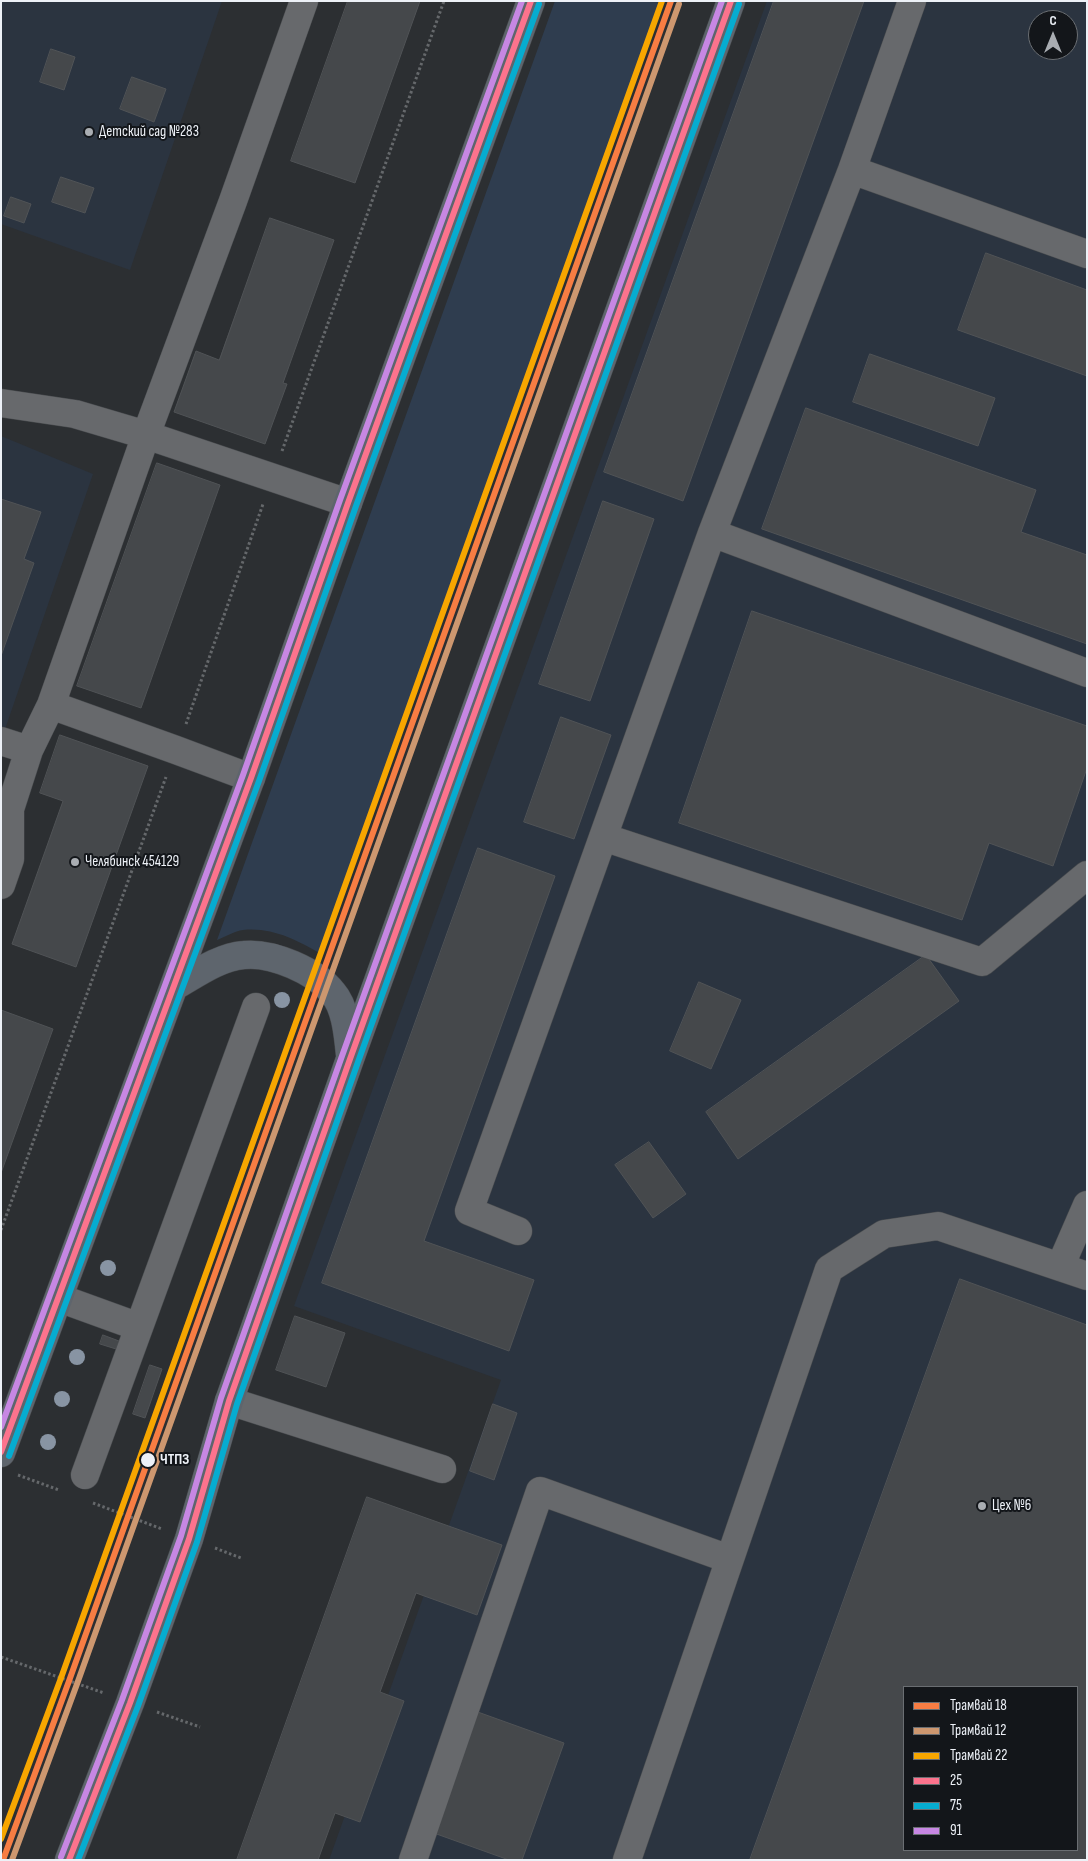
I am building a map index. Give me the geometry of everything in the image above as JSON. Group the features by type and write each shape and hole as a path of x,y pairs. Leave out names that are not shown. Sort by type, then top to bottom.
{"main road":[{"path":"6,1463 59,1298 251,778 348,504 531,1"},
{"path":"69,1860 130,1703 189,1539 229,1401 350,1059 731,1"},
{"path":"175,986 215,963 244,955 269,957 298,967 319,980 334,993 347,1024 350,1059"}],"lane":[{"path":"1,885 10,859 10,809 29,750 51,706 146,436 233,201 304,1"},
{"path":"860,173 912,1"},
{"path":"518,1231 469,1211 712,533 932,1"},
{"path":"860,173 1087,254"},
{"path":"1,403 76,414 273,477 348,504"},
{"path":"712,533 1087,673"},
{"path":"51,706 251,778"},
{"path":"1,741 29,750"},
{"path":"603,837 982,962 1087,875"},
{"path":"85,1475 256,1007"},
{"path":"1060,1267 1087,1205"},
{"path":"627,1860 829,1269 884,1234 938,1226 1087,1276"},
{"path":"59,1298 139,1327"},
{"path":"229,1401 442,1469"},
{"path":"413,1860 540,1491 730,1559"}],"path":[{"path":"1,1230 176,750 444,1"},
{"path":"6,1463 65,1492"},
{"path":"92,1502 241,1558"}],"shaded area":[{"name":"Детский сад №283","path":"1,1 222,1 130,270 1,224"},
{"path":"555,1 663,1 321,954 293,939 264,931 240,931 217,940"},
{"path":"767,1 1087,1 1087,1860 329,1860 501,1380 294,1306"},
{"path":"1,436 93,474 3,735 1,734"}],"building":[{"path":"348,1 420,1 355,183 291,161"},
{"path":"774,1 864,1 683,501 604,472"},
{"path":"51,49 75,57 64,90 40,82"},
{"path":"132,77 166,89 154,122 120,109"},
{"path":"61,177 94,188 85,213 52,202"},
{"path":"11,197 31,204 24,223 4,216"},
{"path":"270,218 334,240 283,383 287,384 265,444 174,412 196,351 219,360"},
{"path":"986,253 1087,290 1087,376 958,330"},
{"path":"870,354 995,398 978,446 853,402"},
{"path":"806,408 1036,490 1021,532 1087,555 1087,644 762,529"},
{"path":"157,463 220,485 141,708 77,686"},
{"path":"1,499 41,512 24,559 34,563 1,656"},
{"path":"603,501 654,519 590,701 539,684"},
{"path":"752,611 1087,726 1087,768 1053,866 989,843 962,920 679,823"},
{"path":"561,717 611,735 574,839 524,822"},
{"path":"60,735 148,766 76,967 12,944 63,801 40,793"},
{"path":"478,848 555,876 424,1241 534,1280 509,1351 322,1283"},
{"path":"926,955 959,1001 738,1159 706,1112"},
{"path":"699,982 741,1000 711,1069 670,1051"},
{"path":"1,1010 53,1029 1,1173"},
{"path":"649,1142 686,1194 653,1218 615,1165"},
{"name":"Цех №6","path":"960,1279 1087,1325 1087,1860 750,1860"},
{"path":"295,1316 345,1333 326,1387 276,1370"},
{"path":"103,1335 119,1341 116,1349 100,1344"},
{"path":"150,1365 162,1369 145,1418 133,1414"},
{"path":"493,1404 517,1413 494,1480 470,1471"},
{"path":"367,1497 502,1545 477,1615 416,1593 380,1692 404,1701 360,1822 335,1813 318,1860 237,1860"},
{"path":"475,1711 564,1743 522,1860 509,1860 431,1832"}],"tram line":[{"name":"22","path":"1,1839 61,1678 662,1"},
{"name":"18","path":"3,1860 69,1681 671,1"},
{"name":"12","path":"12,1860 77,1684 679,4"}],"transit line":[{"name":"91","path":"1,1427 243,775 340,500 522,1"},
{"name":"25","path":"1,1452 251,778 348,503 531,1"},
{"name":"91","path":"61,1857 122,1700 181,1536 221,1398 342,1056 722,1"},
{"name":"25","path":"69,1860 130,1703 189,1539 229,1401 350,1059 731,1"},
{"name":"75","path":"9,1456 259,781 356,506 539,4"},
{"name":"75","path":"78,1860 138,1706 197,1542 237,1404 358,1062 739,4"}],"place":[{"name":"Детский сад №283","path":"89,132"},
{"name":"Челябинск 454129","path":"75,862"},
{"name":"ЧТПЗ","path":"148,1460"},
{"name":"Цех №6","path":"982,1506"}]}
